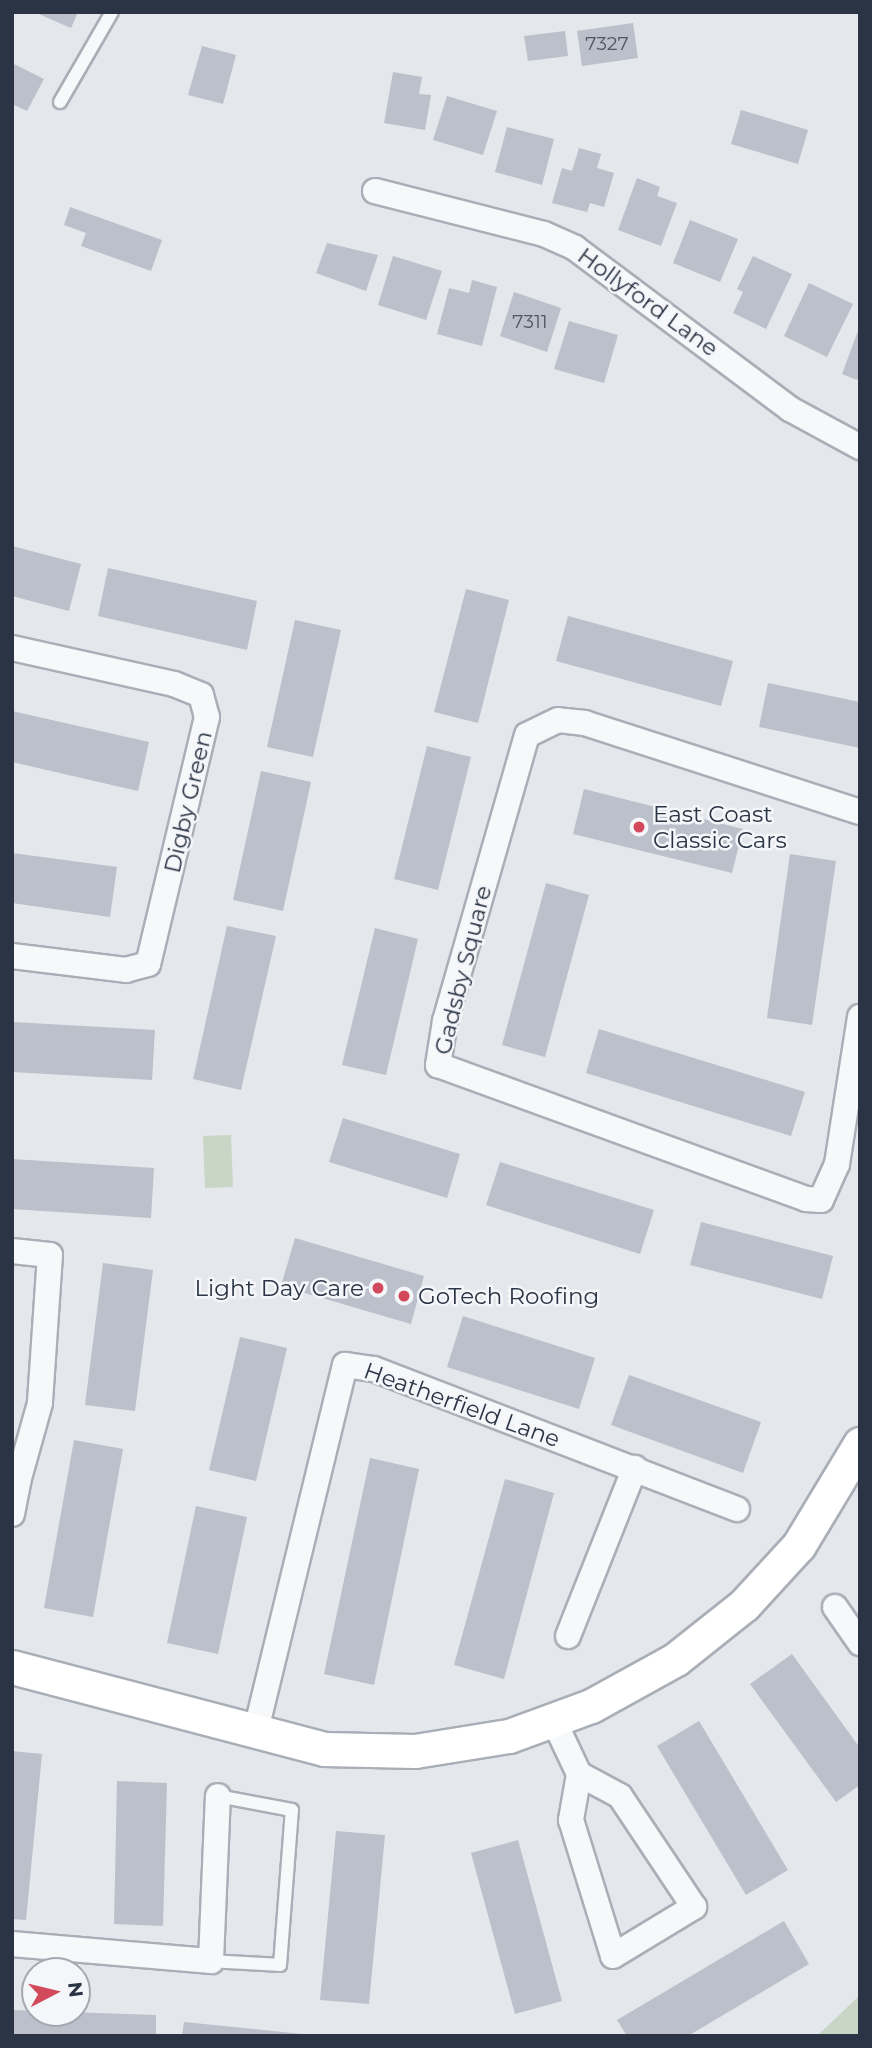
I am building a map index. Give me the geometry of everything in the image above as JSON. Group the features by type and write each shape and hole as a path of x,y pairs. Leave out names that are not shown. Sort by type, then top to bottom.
{"street":[{"name":"Hollyford Lane","path":"375,191 544,234 575,248 790,409 860,447"},
{"name":"Digby Green","path":"12,648 174,684 201,695 207,717 148,964 126,970 12,956"},
{"name":"Gadsby Square","path":"860,812 585,723 558,719 527,735 445,1021 438,1065 814,1199 821,1199 837,1164 856,1073 860,1017"},
{"path":"12,1251 50,1255 40,1403 15,1472 12,1514"},
{"name":"Heatherfield Lane","path":"255,1734 345,1365 374,1369 737,1509"},
{"path":"12,1667 255,1734 324,1749 415,1751 485,1741 554,1721 676,1659 744,1605 799,1545 860,1444"},
{"path":"568,1636 635,1468"},
{"path":"835,1607 860,1643"},
{"path":"554,1721 579,1774 571,1819 613,1956 694,1907 620,1796 579,1774"},
{"path":"12,1944 211,1961 218,1796"}],"lane":[{"path":"60,102 112,12"},
{"path":"211,1961 280,1965 292,1810 218,1796"}],"green space":[{"path":"231,1135 233,1187 205,1188 203,1136"},
{"path":"860,1995 860,2036 817,2036"}],"building":[{"path":"34,12 78,12 71,28"},
{"path":"633,23 638,58 582,66 577,31"},
{"path":"565,31 568,56 528,61 524,36"},
{"path":"202,46 236,55 223,104 188,95"},
{"path":"12,63 44,79 27,111 12,104"},
{"path":"393,72 422,77 419,94 431,95 425,130 384,123"},
{"path":"447,96 497,111 483,155 433,140"},
{"path":"741,110 808,130 798,164 731,144"},
{"path":"507,127 554,139 542,185 495,172"},
{"path":"579,148 601,154 597,168 614,173 604,207 590,203 587,212 552,203 562,168 572,171"},
{"path":"637,178 660,187 657,196 677,203 661,246 618,230"},
{"path":"70,207 162,240 151,271 81,246 86,233 64,225"},
{"path":"690,220 738,239 720,282 673,263"},
{"path":"327,243 378,255 366,291 316,273"},
{"path":"393,256 442,271 426,320 378,305"},
{"path":"753,256 792,274 766,329 733,313 743,292 737,289"},
{"path":"472,280 497,287 482,346 437,334 449,288 469,293"},
{"path":"809,283 853,304 827,357 784,336"},
{"path":"514,292 561,308 547,352 500,336"},
{"path":"569,321 618,335 604,383 554,369"},
{"path":"859,328 860,373 857,380 842,374"},
{"path":"12,546 81,564 69,611 12,596"},
{"path":"108,568 257,601 247,650 98,616"},
{"path":"466,589 509,600 478,723 434,712"},
{"path":"568,616 733,661 721,706 556,661"},
{"path":"295,620 341,630 313,757 267,747"},
{"path":"768,683 860,702 860,748 759,727"},
{"path":"12,711 149,742 138,791 12,762"},
{"path":"427,746 471,757 438,890 394,879"},
{"path":"261,771 311,782 283,911 233,900"},
{"path":"584,789 743,829 732,873 573,834"},
{"path":"12,853 117,867 110,917 12,903"},
{"path":"790,854 836,861 812,1025 767,1018"},
{"path":"546,883 589,895 545,1057 502,1045"},
{"path":"227,926 276,936 241,1090 193,1079"},
{"path":"375,928 418,939 386,1075 342,1065"},
{"path":"12,1022 155,1030 152,1080 12,1072"},
{"path":"599,1029 805,1092 791,1136 586,1073"},
{"path":"343,1118 460,1154 447,1198 329,1162"},
{"path":"12,1159 154,1168 151,1218 12,1209"},
{"path":"500,1162 654,1210 640,1254 486,1205"},
{"path":"701,1222 833,1256 822,1299 690,1265"},
{"path":"295,1238 424,1276 411,1324 281,1286"},
{"path":"103,1263 153,1270 135,1411 85,1405"},
{"path":"463,1316 595,1358 579,1409 447,1367"},
{"path":"240,1337 287,1348 256,1481 209,1470"},
{"path":"629,1375 761,1422 743,1473 611,1425"},
{"path":"74,1440 123,1449 93,1617 44,1608"},
{"path":"370,1458 419,1469 374,1685 324,1674"},
{"path":"505,1479 554,1493 504,1679 454,1665"},
{"path":"196,1506 247,1517 218,1654 167,1643"},
{"path":"792,1654 860,1748 860,1785 836,1802 750,1684"},
{"path":"699,1721 788,1870 746,1895 657,1746"},
{"path":"12,1751 42,1754 26,1920 12,1919"},
{"path":"117,1781 167,1783 163,1926 114,1924"},
{"path":"336,1831 385,1835 369,2004 320,2000"},
{"path":"518,1840 562,2001 515,2014 471,1853"},
{"path":"784,1921 809,1964 688,2036 627,2036 617,2020"},
{"path":"12,2010 21,2010 21,2027 91,2027 91,2013 156,2015 156,2036 12,2036"},
{"path":"184,2022 302,2034 302,2036 182,2036"}],"place":[{"name":"East Coast Classic Cars","path":"639,827"},
{"name":"Light Day Care","path":"378,1288"},
{"name":"GoTech Roofing","path":"404,1296"}]}
